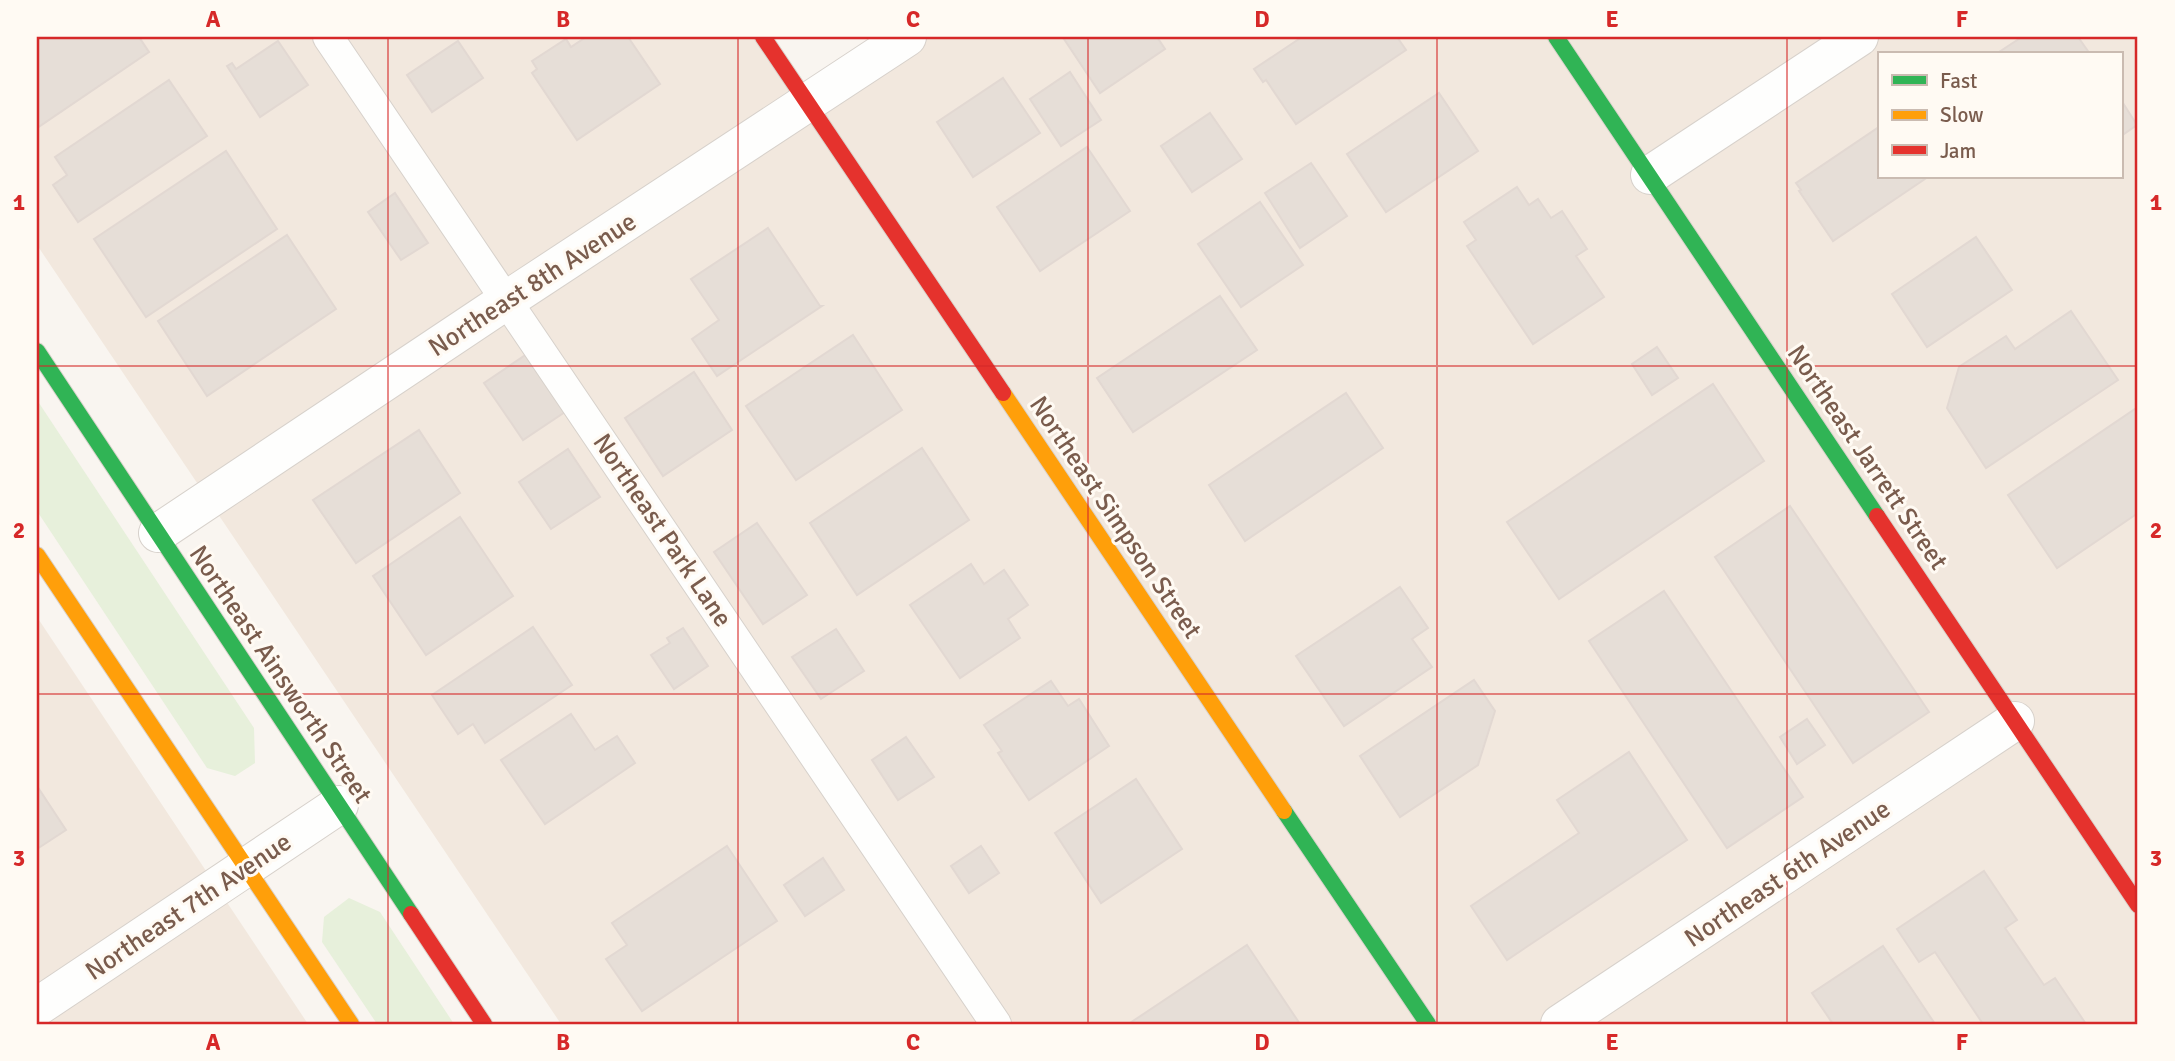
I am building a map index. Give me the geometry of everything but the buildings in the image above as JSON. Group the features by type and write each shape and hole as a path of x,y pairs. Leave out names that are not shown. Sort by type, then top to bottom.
{"street":[{"name":"Northeast Simpson Street","path":"763,37 1428,1024"},
{"name":"Northeast 8th Avenue","path":"158,533 907,37"},
{"name":"Northeast Jarrett Street","path":"1556,37 2138,905"},
{"path":"1650,175 1859,37"},
{"name":"Northeast Ainsworth Street","path":"37,351 484,1024"},
{"path":"37,555 351,1024"},
{"name":"Northeast 6th Avenue","path":"1560,1024 2015,721"},
{"name":"Northeast 7th Avenue","path":"37,1007 339,805"}],"lane":[{"name":"Northeast Park Lane","path":"328,37 996,1024"}],"shaded area":[{"path":"37,37 771,37 809,93 892,37 2138,37 2138,1024 561,1024 37,245"},
{"path":"37,617 308,1024 37,1024"}],"green space":[{"path":"37,400 254,728 255,763 235,776 207,768 37,511"},
{"path":"349,898 380,912 454,1024 377,1024 322,942 324,917"}],"traffic: fast":[{"path":"1556,37 1877,516"},
{"path":"37,351 411,914"},
{"path":"1284,811 1428,1024"}],"traffic: slow":[{"path":"1003,393 1284,811"},
{"path":"37,555 351,1024"}],"traffic: jam":[{"path":"763,37 1003,393"},
{"path":"1877,516 2138,905"},
{"path":"411,914 484,1024"}]}
